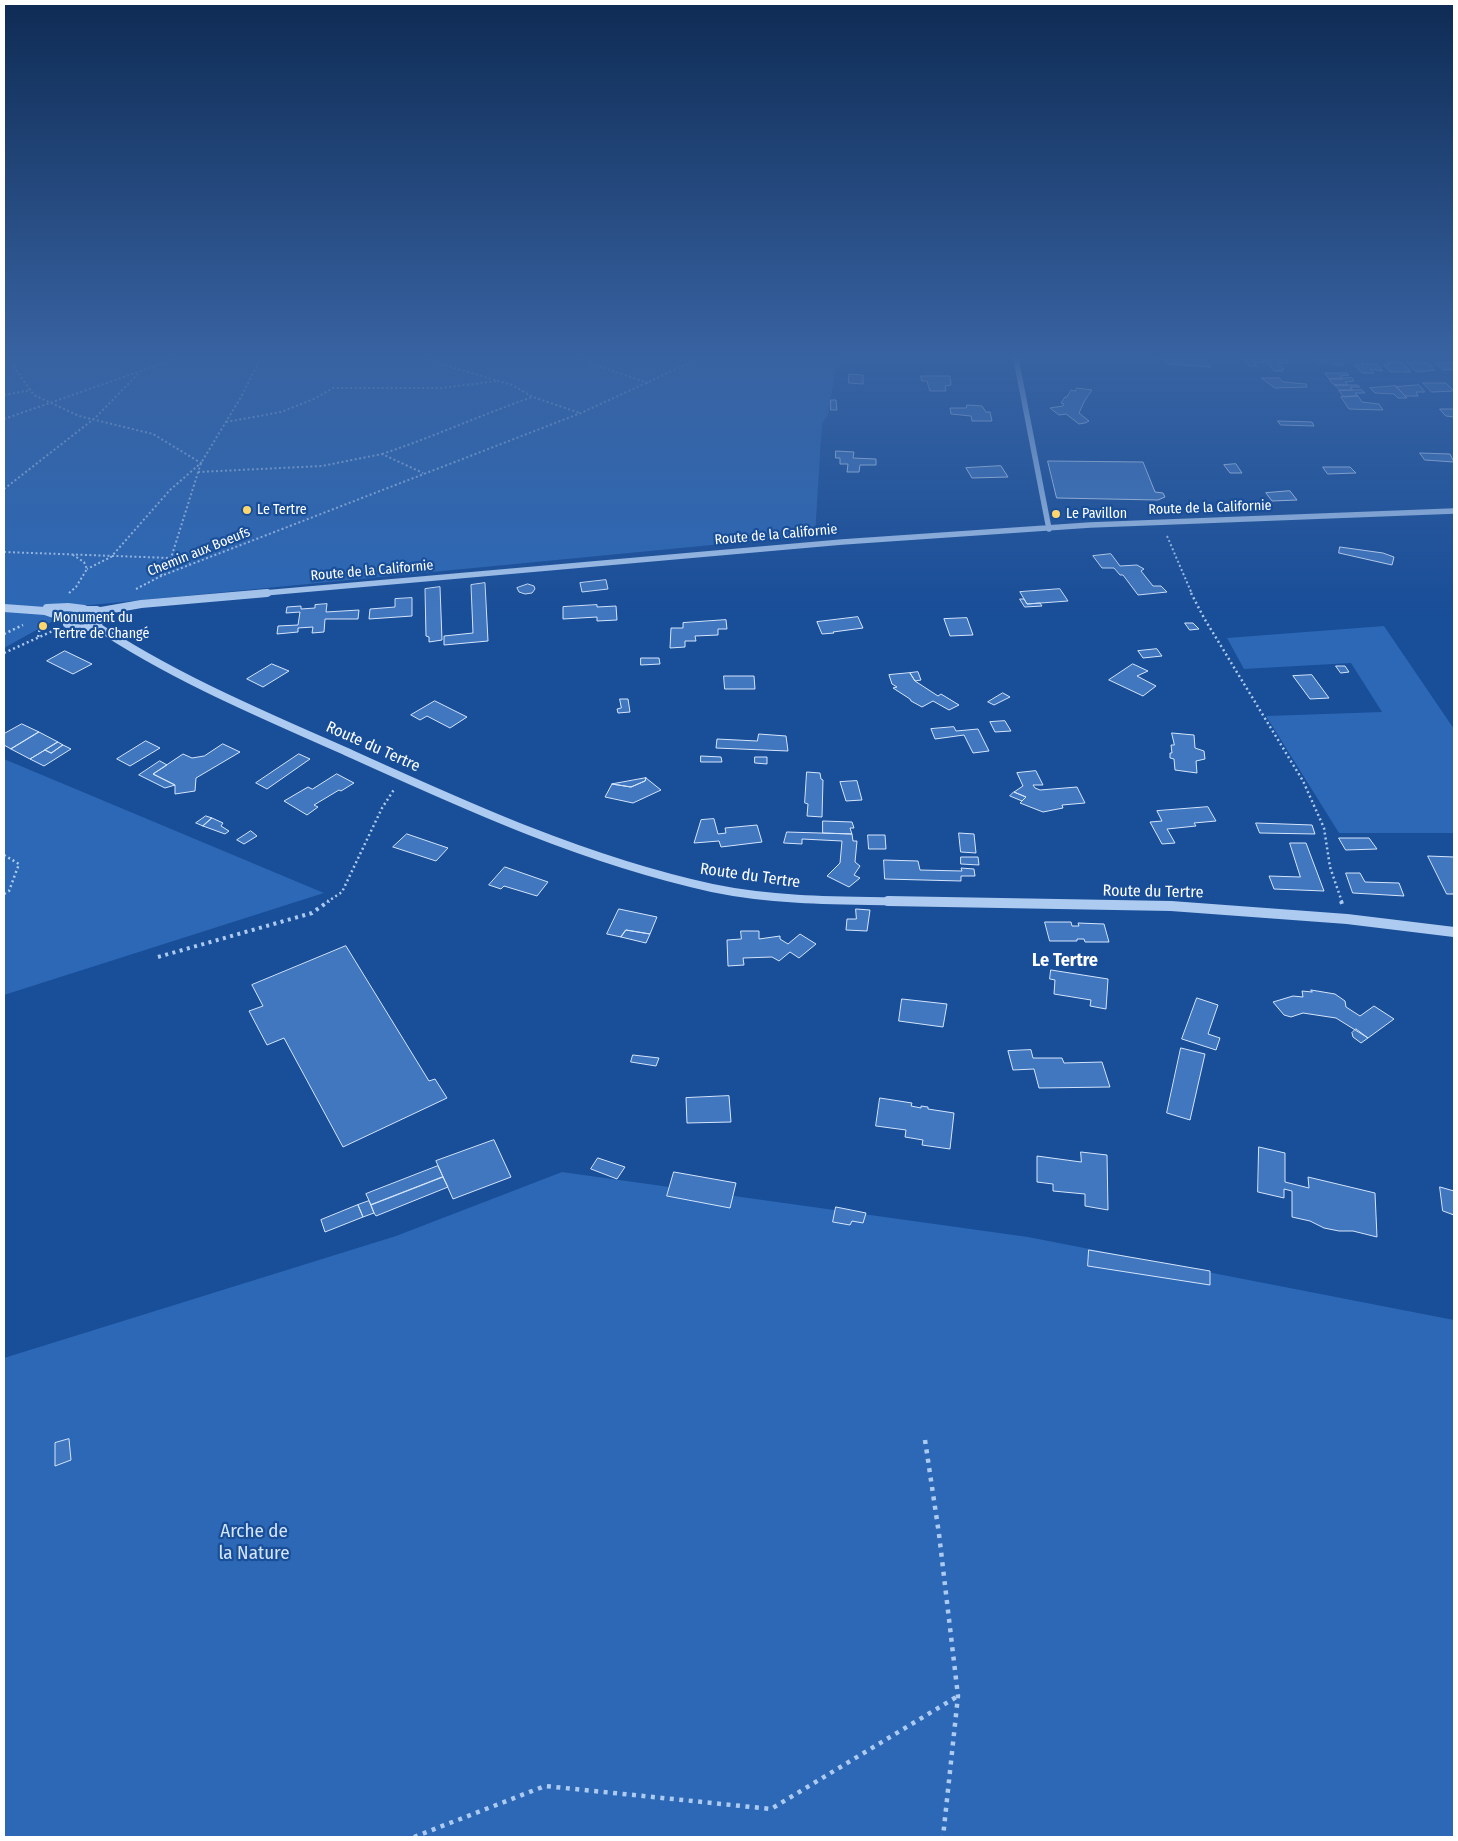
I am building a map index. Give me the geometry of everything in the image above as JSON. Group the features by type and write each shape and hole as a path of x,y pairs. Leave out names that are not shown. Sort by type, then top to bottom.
{"street":[{"name":"Route de la Californie","path":"4,608 42,609 54,607 101,611 141,604 752,549 1049,528 1454,511"},
{"path":"42,609 68,619"},
{"path":"87,610 75,613 68,619 67,624 73,628 96,625 103,620 104,614 101,611"},
{"name":"Route du Tertre","path":"96,625 116,639 228,699 549,840 629,866 713,888 776,898 968,904 1171,906 1347,919 1454,932"}],"lane":[{"path":"1033,445 1049,528"}],"path":[{"path":"4,489 61,445"},
{"path":"171,445 201,463"},
{"path":"161,576 171,558 201,463 212,445"},
{"path":"198,472 322,466 382,454 410,445"},
{"name":"Chemin aux Boeufs","path":"130,592 161,576 497,445"},
{"path":"382,454 423,473"},
{"path":"64,598 76,587 87,569 111,557 170,490 201,463"},
{"path":"1161,522 1185,581 1204,618 1303,782 1324,828 1330,867 1347,919"},
{"path":"4,552 171,558 194,564"},
{"path":"73,555 84,562 87,569"},
{"path":"4,653 38,637"},
{"path":"158,957 312,913 342,892 382,808 402,777"},
{"path":"4,855 19,864 9,891 4,894"},
{"path":"925,1440 939,1534 958,1696 943,1837"},
{"path":"414,1837 546,1786 771,1810 958,1696"}],"green space":[{"path":"4,445 821,445 815,535 80,606 4,648"},
{"path":"1384,626 1454,729 1454,833 1339,833 1266,716 1382,712 1351,663 1244,669 1227,638"},
{"path":"4,759 324,893 4,995"},
{"name":"Arche de la Nature","path":"562,1172 1028,1237 1454,1320 1454,1837 4,1837 4,1358 396,1236"}],"building":[{"path":"836,451 854,452 853,458 876,459 876,465 860,465 859,472 847,472 848,464 840,464 840,458 836,458"},
{"path":"1420,453 1450,454 1454,462 1425,460"},
{"path":"1048,461 1143,462 1155,492 1163,493 1165,497 1158,500 1057,498"},
{"path":"1236,464 1242,473 1230,473 1224,465"},
{"path":"1001,466 1008,477 972,478 966,468"},
{"path":"1323,467 1350,467 1356,473 1328,474"},
{"path":"1290,491 1297,500 1272,501 1266,493"},
{"path":"1340,547 1383,553 1394,557 1392,565 1339,553"},
{"path":"1111,554 1120,566 1137,565 1144,569 1141,571 1153,586 1161,586 1167,592 1138,595 1123,575 1120,575 1114,568 1102,568 1093,556"},
{"path":"606,580 608,589 582,592 580,583"},
{"path":"485,583 488,641 444,645 444,636 473,633 471,585"},
{"path":"528,584 534,586 535,589 532,593 525,594 519,592 517,588"},
{"path":"440,587 442,640 429,642 429,637 426,636 425,589"},
{"path":"1060,589 1068,601 1027,604 1020,592"},
{"path":"412,598 412,616 369,619 370,609 395,607 395,599"},
{"path":"1020,599 1024,599 1027,604 1040,603 1042,606 1025,607"},
{"path":"327,604 326,612 359,610 358,619 325,619 324,632 312,633 313,627 298,628 298,632 277,634 278,626 298,625 300,612 286,613 287,607 315,608 315,605"},
{"path":"597,605 597,607 616,606 617,620 597,621 597,617 563,619 563,607"},
{"path":"858,617 863,628 834,633 822,634 817,622"},
{"path":"967,618 973,635 950,636 944,619"},
{"path":"726,620 727,629 718,629 718,635 695,636 696,641 685,641 685,647 670,648 671,628 683,628 683,623"},
{"path":"1185,623 1193,623 1199,629 1190,630"},
{"path":"1157,649 1162,656 1143,658 1138,651"},
{"path":"65,651 92,664 73,674 47,661"},
{"path":"641,658 659,658 660,664 641,665"},
{"path":"272,664 289,671 263,687 247,679"},
{"path":"1133,664 1148,671 1137,676 1156,686 1143,696 1109,680"},
{"path":"1336,666 1345,666 1349,672 1341,673"},
{"path":"918,672 921,680 915,681 910,673"},
{"path":"910,673 915,681 938,696 941,694 959,705 949,710 933,701 922,707 911,701 893,688 897,687 892,684 889,675"},
{"path":"1312,675 1329,698 1310,699 1293,676"},
{"path":"724,676 754,676 755,689 725,689"},
{"path":"1003,693 1010,697 994,705 988,702"},
{"path":"620,699 628,699 630,712 618,713 617,709 621,708"},
{"path":"435,701 467,717 450,728 427,716 420,720 411,715"},
{"path":"1005,721 1011,731 995,732 990,722"},
{"path":"22,724 39,732 11,749 4,745 4,734"},
{"path":"954,727 956,731 978,729 989,751 973,753 964,735 935,739 931,729"},
{"path":"39,732 58,742 30,759 11,749"},
{"path":"1172,733 1194,735 1195,748 1204,751 1205,759 1196,761 1197,773 1175,770 1174,759 1170,758 1170,753 1172,753 1171,745 1174,745"},
{"path":"759,734 786,736 788,751 716,748 717,739 757,741"},
{"path":"146,741 160,748 130,766 117,759"},
{"path":"58,742 63,745 51,753 45,750"},
{"path":"223,744 240,752 196,778 195,791 175,794 175,785 153,774 183,754 192,758 204,756"},
{"path":"63,745 71,749 44,766 30,759 45,750 51,753"},
{"path":"299,754 310,759 267,789 256,783"},
{"path":"701,756 721,757 722,762 701,762"},
{"path":"755,757 767,757 767,764 755,763"},
{"path":"160,761 167,765 153,774 175,785 165,788 139,775"},
{"path":"1036,771 1043,785 1033,785 1035,788 1040,790 1077,787 1085,803 1062,805 1063,808 1043,812 1020,803 1026,797 1014,792 1023,786 1017,773"},
{"path":"807,772 820,773 823,780 822,817 807,816 808,804 805,803"},
{"path":"337,774 354,783 314,805 318,807 307,815 284,801 308,787 312,789"},
{"path":"646,778 645,781 631,787 612,784"},
{"path":"646,778 661,790 633,803 605,797 612,784 631,787 645,781"},
{"path":"857,781 862,800 846,801 840,782"},
{"path":"1014,792 1026,797 1022,801 1010,796"},
{"path":"1208,807 1216,821 1194,823 1196,826 1167,829 1175,843 1162,844 1150,822 1162,821 1157,811"},
{"path":"206,816 212,818 203,826 196,823"},
{"path":"212,818 223,823 221,826 229,831 225,834 203,826"},
{"path":"714,819 718,834 726,833 725,828 757,825 762,842 721,847 719,841 694,843 701,820"},
{"path":"823,821 852,822 854,828 850,828 852,834 823,833"},
{"path":"1256,823 1312,825 1315,834 1260,833"},
{"path":"251,831 257,836 244,844 237,840"},
{"path":"787,832 852,834 853,841 857,841 855,862 860,866 854,875 860,878 849,887 827,876 840,863 842,841 802,839 802,844 784,843"},
{"path":"959,833 974,834 976,853 961,852"},
{"path":"407,834 448,848 436,861 393,847"},
{"path":"868,835 885,835 886,849 869,849"},
{"path":"1339,838 1369,838 1377,849 1346,850"},
{"path":"1290,843 1306,843 1324,891 1274,889 1269,876 1300,877"},
{"path":"1428,856 1454,857 1454,894 1447,894"},
{"path":"961,857 978,857 979,865 961,864"},
{"path":"884,860 918,861 920,870 962,871 961,868 974,869 975,876 961,876 961,881 885,879"},
{"path":"505,867 548,882 537,896 504,886 501,889 489,885"},
{"path":"1346,873 1360,873 1365,882 1399,883 1404,896 1353,893"},
{"path":"619,909 657,917 650,934 626,930 621,937 607,934"},
{"path":"856,909 870,910 867,931 846,930 847,919 856,919"},
{"path":"1045,922 1071,922 1072,926 1079,926 1078,923 1104,924 1109,942 1085,942 1084,939 1077,939 1077,941 1050,941"},
{"path":"626,930 650,934 646,943 621,937"},
{"path":"741,931 759,931 759,939 780,936 780,939 788,944 800,934 816,944 799,958 790,952 779,961 772,957 743,958 744,965 728,966 727,940 741,939"},
{"path":"346,946 429,1081 435,1079 447,1098 343,1147 284,1038 267,1045 249,1011 263,1006 252,985"},
{"path":"1051,970 1108,979 1106,1009 1090,1006 1091,1000 1054,994 1055,980 1050,979"},
{"path":"1311,990 1335,994 1345,1001 1346,1007 1360,1016 1374,1006 1394,1019 1368,1038 1336,1018 1303,1013 1291,1017 1284,1015 1273,1002 1293,996 1303,997 1302,991 1312,992"},
{"path":"1197,998 1218,1005 1208,1034 1220,1038 1216,1050 1182,1039"},
{"path":"902,999 947,1004 943,1027 899,1021"},
{"path":"1356,1029 1368,1038 1361,1043 1353,1037 1352,1033"},
{"path":"1181,1048 1205,1054 1190,1120 1167,1113"},
{"path":"1031,1050 1033,1058 1062,1058 1064,1063 1102,1062 1110,1087 1039,1088 1034,1069 1013,1070 1008,1051"},
{"path":"633,1055 659,1058 656,1066 631,1062"},
{"path":"729,1096 731,1122 687,1123 686,1098"},
{"path":"880,1098 912,1103 911,1106 928,1107 928,1109 954,1113 950,1149 922,1145 923,1140 905,1137 906,1130 876,1126"},
{"path":"494,1140 511,1177 453,1199 436,1161"},
{"path":"1259,1147 1285,1153 1285,1182 1309,1188 1308,1177 1375,1193 1377,1237 1353,1231 1324,1228 1310,1221 1292,1217 1292,1191 1284,1189 1284,1198 1258,1192"},
{"path":"1081,1152 1107,1155 1108,1210 1085,1206 1085,1194 1053,1191 1053,1184 1037,1182 1037,1156 1081,1162"},
{"path":"598,1158 625,1167 617,1179 591,1169"},
{"path":"438,1166 443,1177 371,1205 366,1194"},
{"path":"674,1172 736,1183 730,1208 667,1196"},
{"path":"443,1177 448,1187 376,1216 374,1213 371,1205"},
{"path":"1440,1187 1454,1191 1454,1215 1443,1211"},
{"path":"369,1201 374,1213 363,1217 358,1205"},
{"path":"358,1205 363,1217 325,1232 321,1220"},
{"path":"836,1207 866,1213 863,1223 852,1221 850,1225 833,1222"},
{"path":"1089,1250 1210,1271 1210,1285 1088,1266"},
{"path":"69,1439 71,1460 55,1466 55,1443"}],"place":[{"name":"Le Tertre","path":"247,510"},
{"name":"Le Pavillon","path":"1056,514"},
{"name":"Monument du Tertre de Changé","path":"43,626"}],"district":[{"name":"Le Tertre","path":"1065,961"}]}
